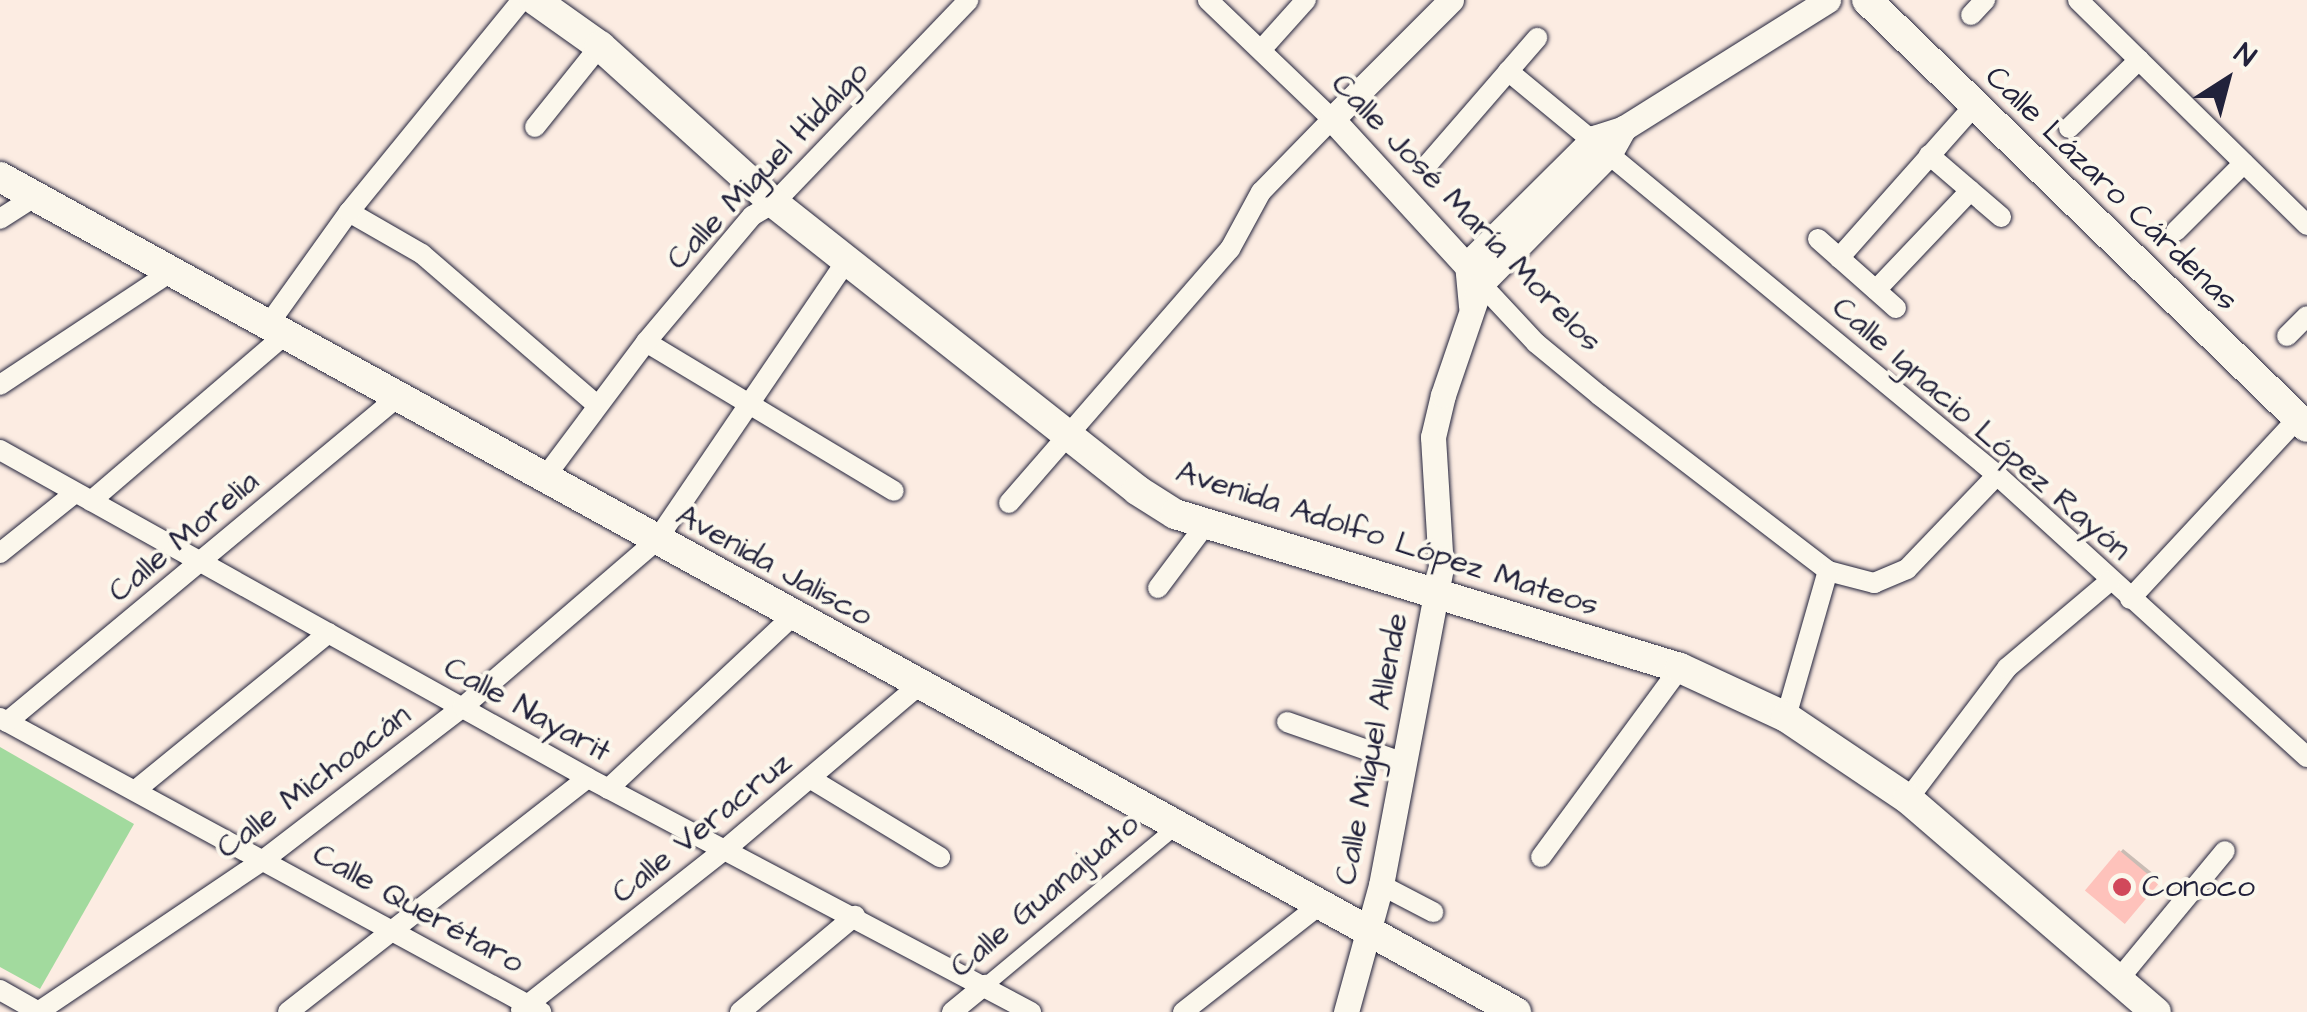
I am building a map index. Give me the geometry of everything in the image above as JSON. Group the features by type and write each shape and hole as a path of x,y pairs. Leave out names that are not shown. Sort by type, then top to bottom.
{"main road":[{"name":"Avenida Adolfo López Mateos","path":"535,0 600,46 774,203 1065,438 1176,514 1434,598 1680,668 1786,716 1908,799 2156,1012"},
{"name":"Calle Lázaro Cárdenas","path":"1866,0 2302,422"},
{"name":"Avenida Jalisco","path":"0,177 1176,826 1317,908 1516,1012"}],"street":[{"path":"0,553 83,497 277,330 349,212 522,0"},
{"name":"Calle Miguel Hidalgo","path":"545,477 646,342 752,216 774,203 970,0"},
{"name":"Calle José María Morelos","path":"1208,0 1332,119 1536,343 1828,571 1874,583 1907,569 1997,475"},
{"path":"1262,50 1306,0"},
{"path":"1009,503 1230,249 1261,192 1452,0"},
{"path":"1474,274 1602,145 1828,0"},
{"path":"2078,0 2307,225"},
{"path":"1428,164 1537,38"},
{"path":"535,127 600,46"},
{"path":"2068,128 2139,60"},
{"name":"Calle Ignacio López Rayón","path":"1508,72 1602,145 1997,475 2110,582 2307,757"},
{"path":"1839,258 1974,106"},
{"path":"1930,155 2001,217"},
{"path":"2176,231 2244,163"},
{"path":"1876,290 1970,190"},
{"path":"0,219 36,196"},
{"path":"349,212 422,254 598,405"},
{"path":"1818,238 1896,308"},
{"name":"Calle Michoacán","path":"38,1012 266,858 463,707 656,540 847,260"},
{"path":"0,385 172,271"},
{"name":"Calle Miguel Allende","path":"1346,1012 1381,885 1401,762 1441,568 1433,437 1472,321 1474,274"},
{"path":"2286,336 2307,316"},
{"path":"646,342 894,491"},
{"name":"Calle Morelia","path":"4,720 201,563 399,396"},
{"path":"2130,600 2302,422"},
{"name":"Calle Nayarit","path":"0,450 608,789 727,848 1031,1012"},
{"path":"1158,588 1206,524"},
{"path":"1786,716 1828,571"},
{"path":"1908,799 2007,668 2110,582"},
{"path":"608,789 792,616"},
{"path":"137,789 328,633"},
{"path":"1540,857 1680,668"},
{"name":"Calle Veracruz","path":"529,1010 918,686"},
{"name":"Calle Querétaro","path":"4,720 266,858 529,1010"},
{"path":"1287,722 1401,762"},
{"path":"288,1012 398,932 588,778"},
{"path":"811,779 940,856"},
{"name":"Calle Guanajuato","path":"952,1012 1176,826"},
{"path":"2120,979 2224,851"},
{"path":"1381,885 1433,912"},
{"path":"1184,1012 1317,908"},
{"path":"740,1012 855,916"},
{"path":"0,990 38,1012"}],"green space":[{"path":"0,747 134,824 40,989 0,967"}],"building":[{"name":"Conoco","path":"2119,850 2159,883 2125,924 2085,891"}],"place":[{"name":"Conoco","path":"2122,887"}]}
